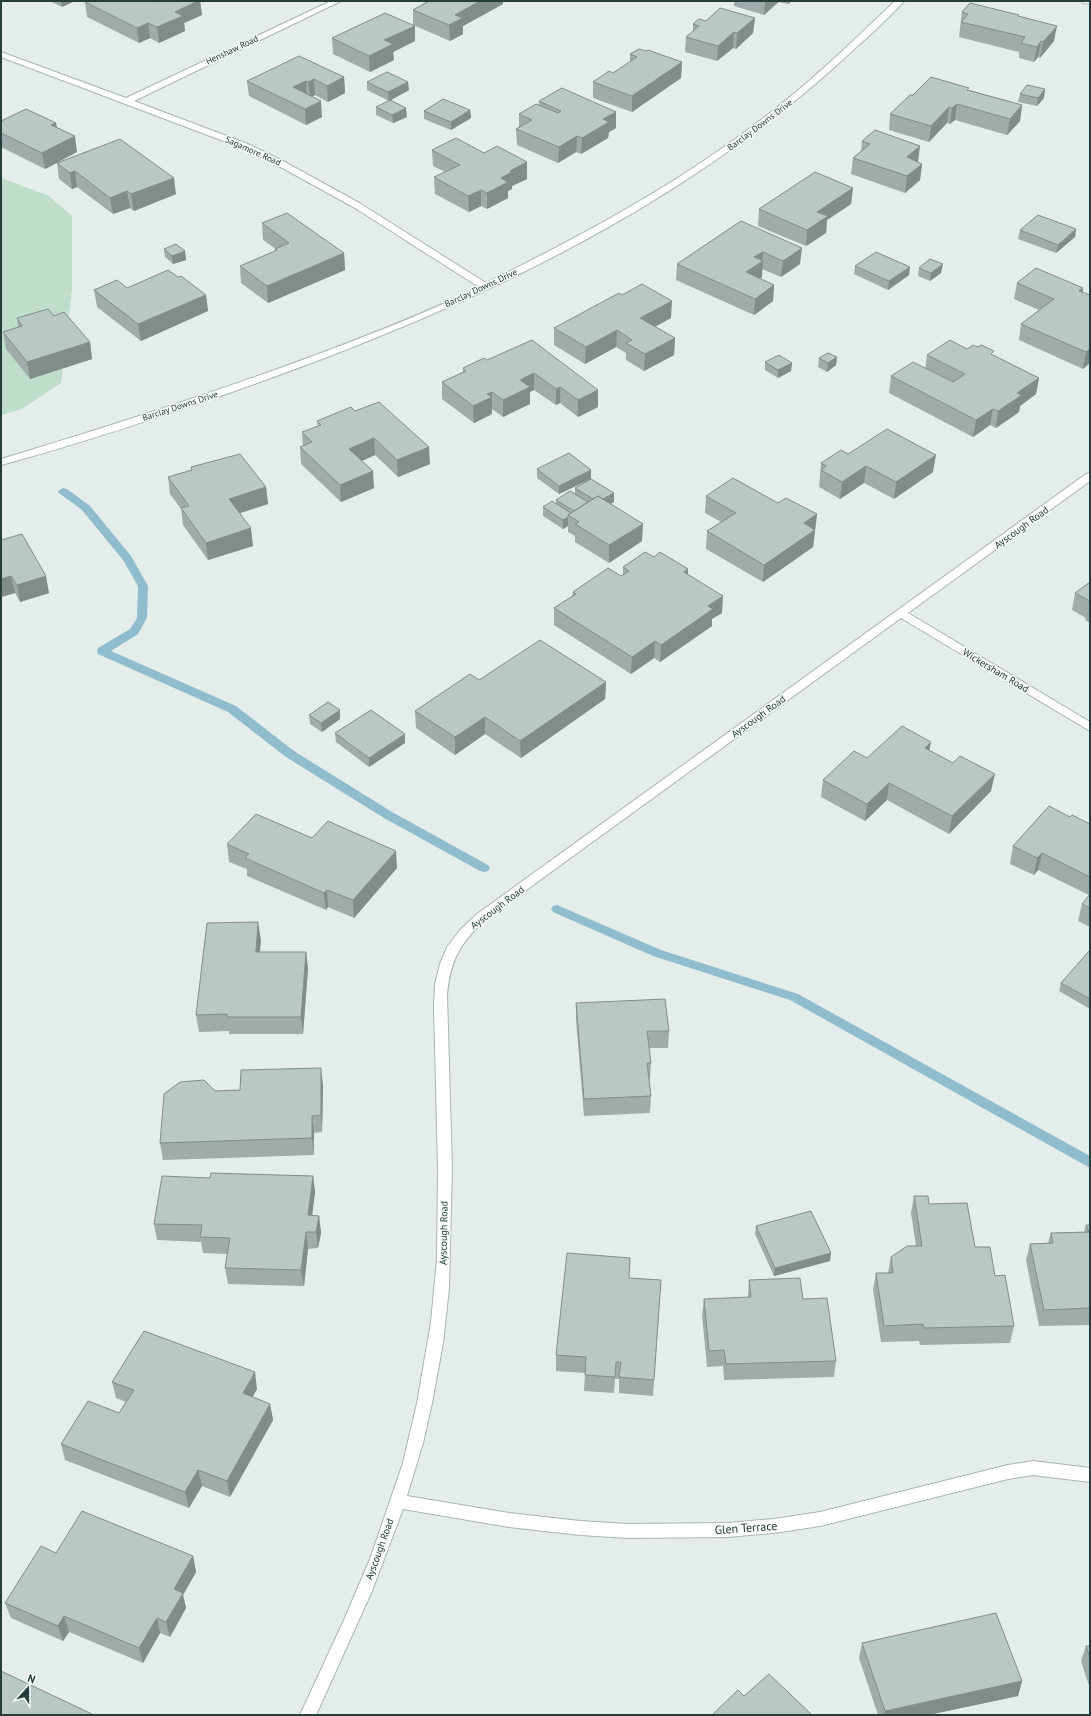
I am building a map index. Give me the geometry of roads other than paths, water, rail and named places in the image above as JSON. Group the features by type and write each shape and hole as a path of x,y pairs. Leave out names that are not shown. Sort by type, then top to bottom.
{"street":[{"name":"Henshaw Road","path":"127,101 337,1"},
{"name":"Barclay Downs Drive","path":"1,462 162,412 285,370 410,321 485,287 593,234 658,195 720,155 807,88 900,1"},
{"path":"1086,1 1090,2"},
{"name":"Sagamore Road","path":"1,54 245,146 280,162 358,206 485,287"},
{"name":"Ayscough Road","path":"308,1715 353,1619 410,1462 424,1404 441,1300 445,1185 440,1010 445,965 450,952 466,930 480,917 1090,476"},
{"name":"Wickersham Road","path":"901,614 1090,727"},
{"name":"Glen Terrace","path":"397,1501 509,1520 580,1528 628,1531 697,1531 774,1526 820,1519 1015,1471 1033,1468 1090,1475"}],"waterway":[{"path":"63,491 86,508 127,558 143,586 142,618 134,631 102,651 232,709 290,754 388,815 484,868"},
{"path":"557,909 657,953 794,997 1090,1163"}]}
